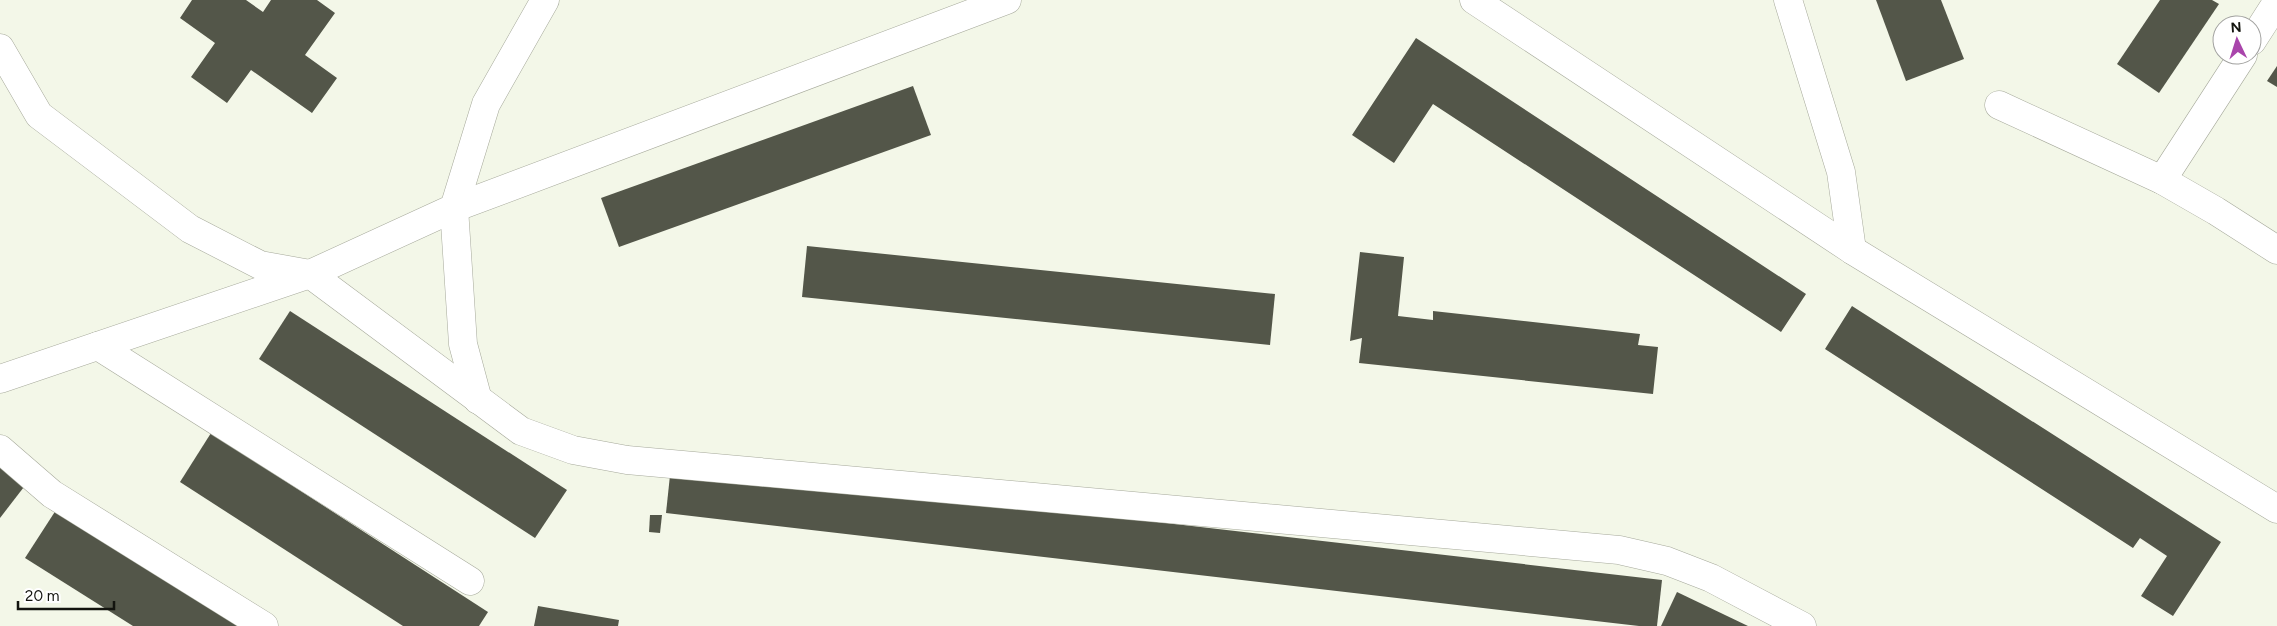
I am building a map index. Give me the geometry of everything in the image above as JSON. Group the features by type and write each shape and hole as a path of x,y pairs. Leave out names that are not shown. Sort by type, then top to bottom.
{"street":[{"path":"478,400 463,344 454,208 486,104 545,0"},
{"path":"0,380 310,274 454,208 1007,0"},
{"path":"1474,0 1852,250 2277,509"},
{"path":"1788,0 1841,172 1852,250"},
{"path":"2262,25 2277,2"},
{"path":"0,48 39,115 190,229 260,265 310,274 521,431 573,450 627,460 1619,550 1667,561 1711,578 1758,601 1802,626"},
{"path":"2162,180 2237,65"},
{"path":"1999,105 2162,180 2216,211 2277,250"},
{"path":"98,346 470,581"},
{"path":"0,449 52,494 264,626"}],"building":[{"path":"192,0 246,0 263,12 271,0 317,0 335,13 305,55 337,78 312,113 251,70 227,103 191,77 215,43 180,18"},
{"path":"1876,0 1941,0 1964,59 1906,81"},
{"path":"2160,0 2212,0 2219,4 2159,93 2117,64"},
{"path":"1416,38 1806,294 1781,332 1433,104 1394,163 1352,135"},
{"path":"2277,66 2277,87 2267,81"},
{"path":"913,86 931,135 619,247 601,198"},
{"path":"807,246 1275,294 1270,345 802,297"},
{"path":"1360,252 1404,257 1398,316 1433,320 1433,311 1640,334 1638,345 1658,347 1653,394 1359,363 1362,338 1350,341"},
{"path":"1852,306 2221,542 2173,616 2141,596 2167,556 2140,538 2133,548 1825,349"},
{"path":"290,311 567,490 535,538 259,359"},
{"path":"211,433 488,612 479,626 403,626 180,482"},
{"path":"0,463 27,483 0,518"},
{"path":"671,466 1662,580 1657,626 1639,626 666,513"},
{"path":"56,510 239,626 133,626 25,558"},
{"path":"650,515 662,515 660,533 649,532"},
{"path":"1677,592 1748,626 1661,626"},
{"path":"538,606 619,620 618,626 534,626"}]}
